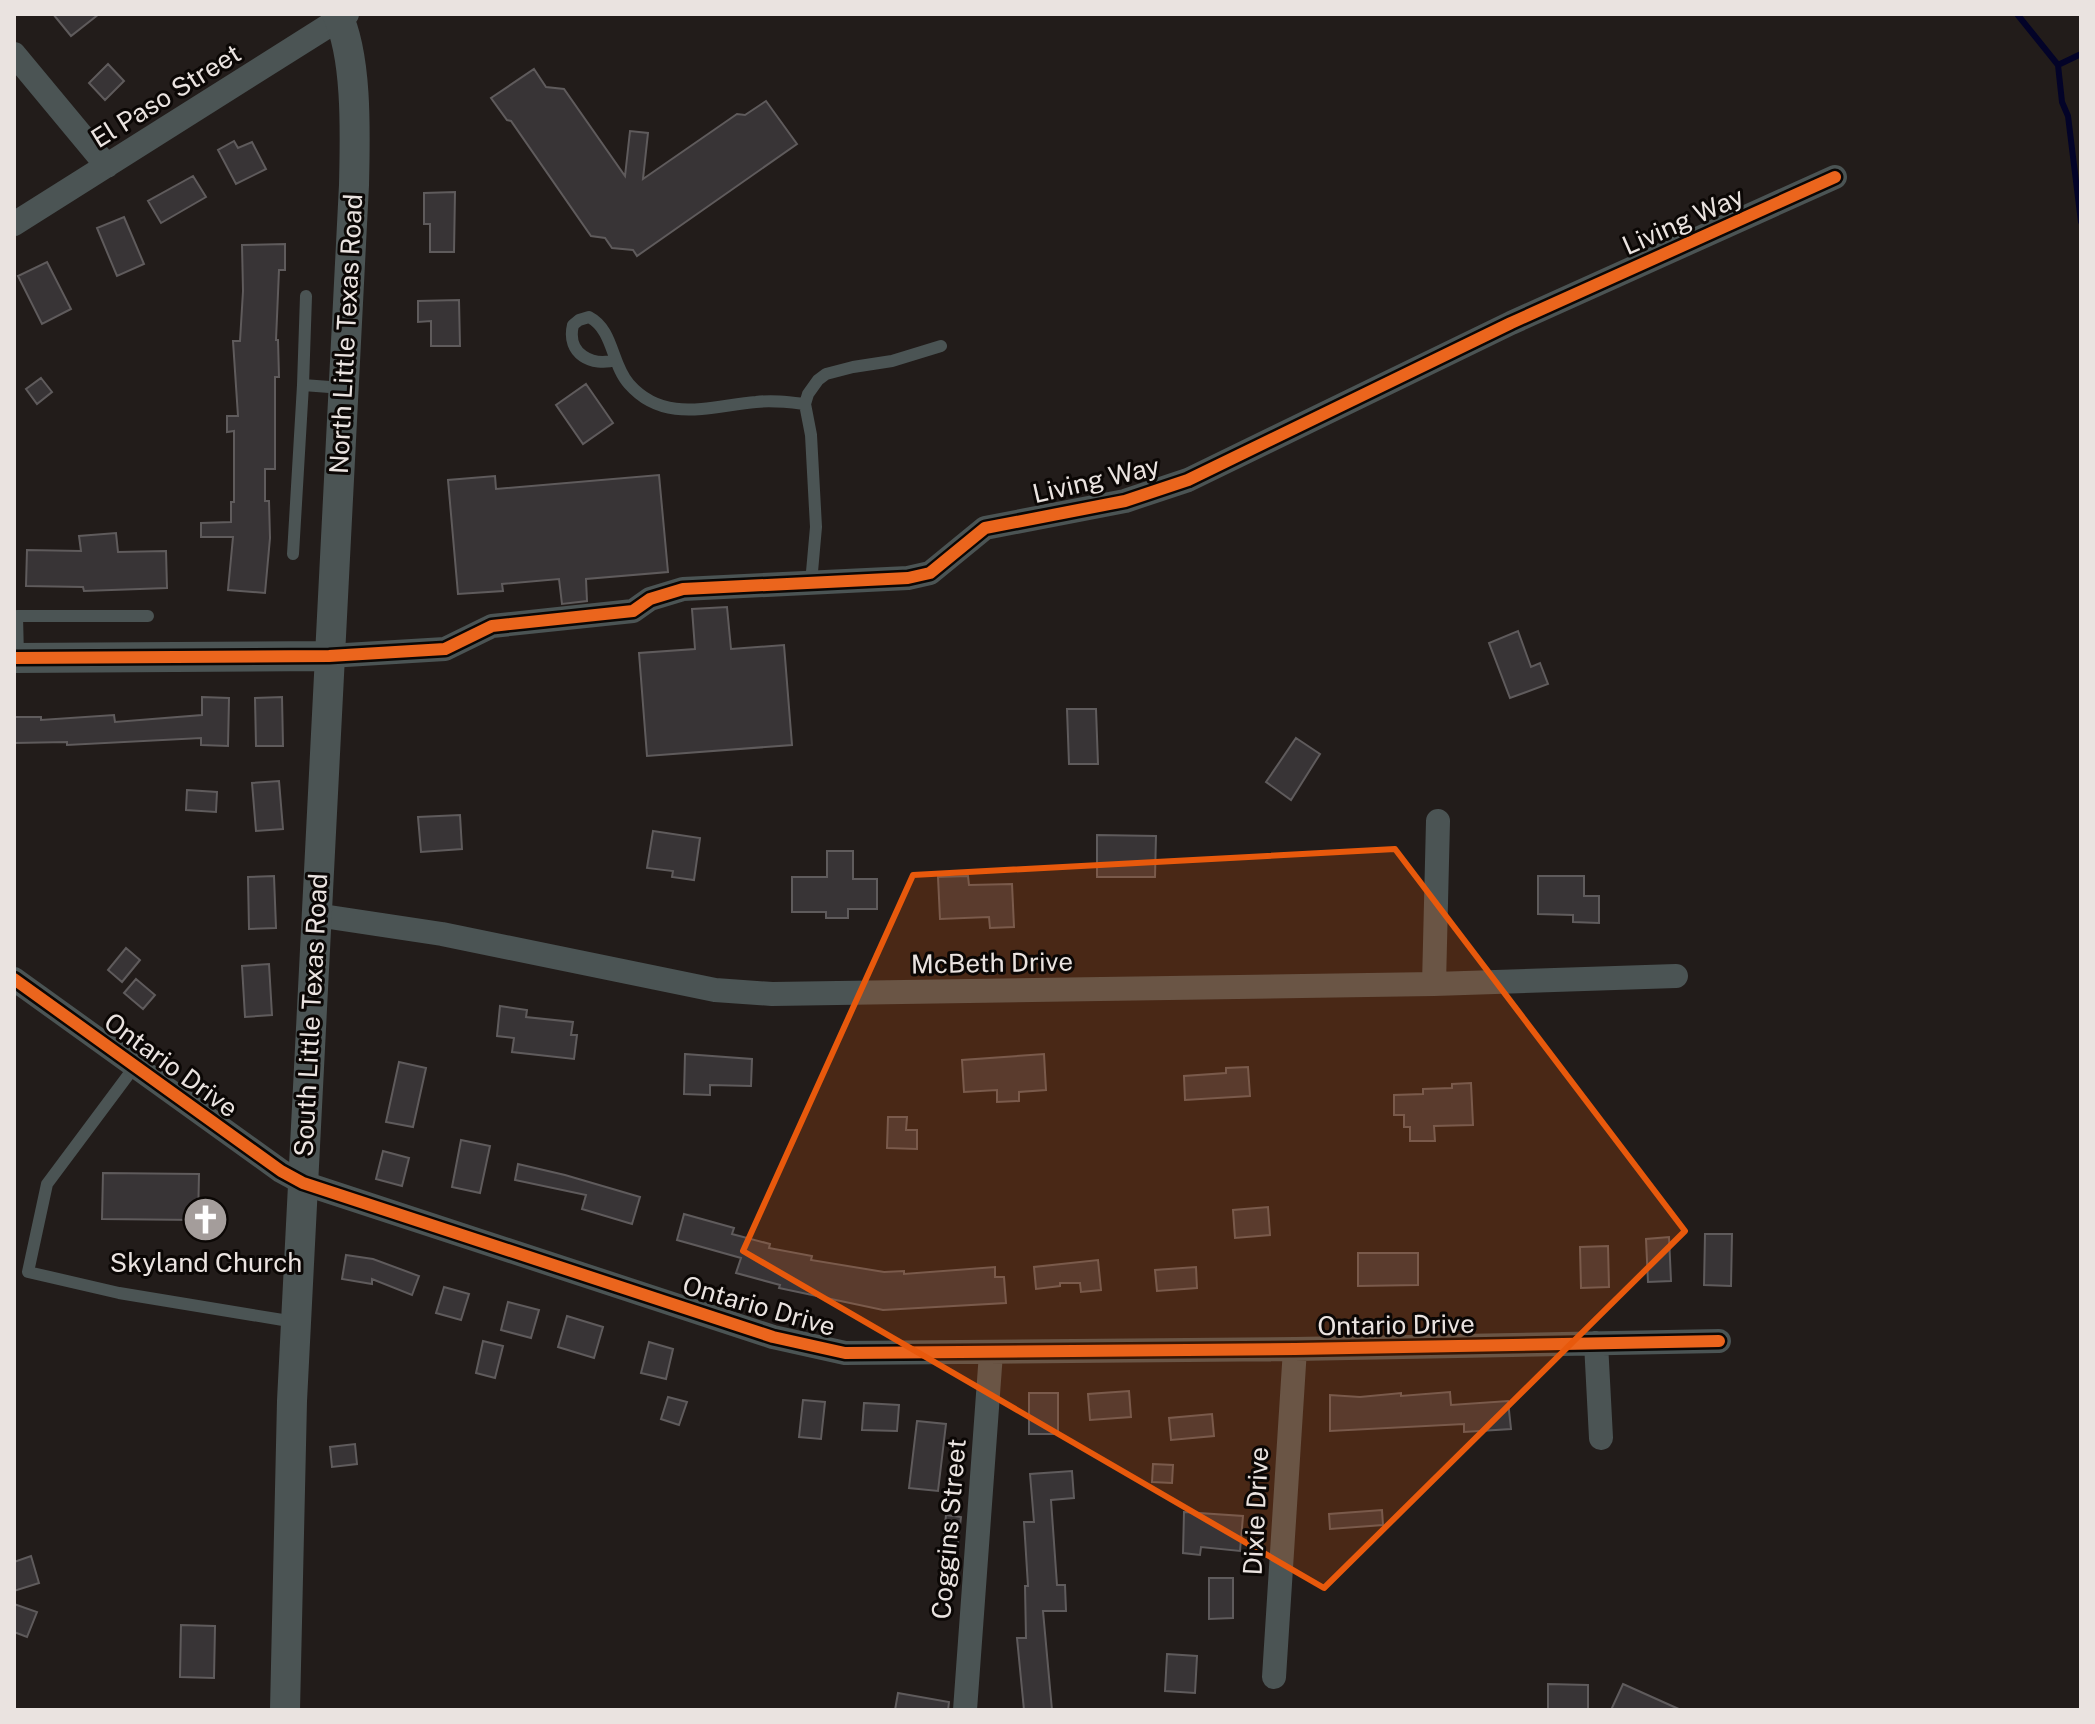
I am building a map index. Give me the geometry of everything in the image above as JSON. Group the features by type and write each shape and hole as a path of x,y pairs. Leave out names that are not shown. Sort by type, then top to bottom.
{"street":[{"name":"El Paso Street","path":"14,224 341,16"},
{"name":"North Little Texas Road","path":"329,656 355,118 341,16"},
{"path":"14,54 107,166"},
{"name":"Living Way","path":"329,656 445,649 492,626 633,611 650,599 683,589 908,578 930,573 985,528 1125,501 1188,480 1511,323 1835,177"},
{"path":"16,658 329,656"},
{"name":"South Little Texas Road","path":"285,1710 296,1323 329,656"},
{"path":"1434,984 1438,821"},
{"name":"McBeth Drive","path":"316,915 442,934 715,990 772,994 1434,984 1676,976"},
{"name":"Ontario Drive","path":"14,979 281,1171 303,1183 773,1337 845,1353 1719,1341"},
{"path":"1596,1343 1601,1438"},
{"name":"Dixie Drive","path":"1274,1677 1295,1349"},
{"name":"Coggins Street","path":"965,1710 991,1353"}],"lane":[{"path":"293,554 306,296"},
{"path":"811,583 816,527 811,435 805,404 813,385 826,374 892,361 941,346"},
{"path":"616,360 630,385 654,404 689,409 778,401 805,404"},
{"path":"303,385 343,388"},
{"path":"16,658 16,616 148,616"},
{"path":"135,1066 47,1184 28,1272 119,1293 296,1323"}],"highlighted area":[{"path":"1395,849 1685,1231 1324,1588 743,1251 913,875"}],"building":[{"path":"53,14 99,14 71,36"},
{"path":"108,64 124,81 105,100 89,83"},
{"path":"534,69 546,87 564,89 625,176 630,131 648,133 643,179 737,114 745,115 766,101 797,144 637,256 633,250 612,248 605,238 591,236 511,121 491,98"},
{"path":"234,141 238,148 252,142 266,169 236,184 218,150"},
{"path":"193,176 206,197 161,223 148,201"},
{"path":"455,192 454,252 430,252 430,224 424,224 424,193"},
{"path":"124,217 144,264 117,276 97,228"},
{"path":"285,244 285,270 279,270 275,469 265,469 270,538 265,593 228,590 233,537 201,537 201,523 231,522 231,502 234,502 234,431 227,432 227,416 238,416 233,341 240,341 242,245"},
{"path":"47,262 71,309 42,324 18,276"},
{"path":"459,300 460,346 431,346 431,321 418,322 418,301"},
{"path":"41,378 52,392 37,404 26,389"},
{"path":"586,384 613,423 583,444 556,405"},
{"path":"659,475 668,572 586,579 587,601 562,604 559,579 502,584 503,591 458,594 448,480 495,476 496,489"},
{"path":"116,533 118,552 166,551 167,588 84,591 83,587 26,586 27,550 81,551 79,536"},
{"path":"727,607 731,649 784,645 792,745 647,756 639,653 695,649 692,609"},
{"path":"1518,631 1531,667 1540,663 1548,684 1510,698 1489,643"},
{"path":"202,697 229,698 228,746 201,745 201,738 67,745 67,742 14,743 14,717 41,717 41,720 114,715 115,722 202,715"},
{"path":"282,697 283,746 256,746 255,698"},
{"path":"1067,709 1096,709 1098,764 1069,764"},
{"path":"1296,738 1320,754 1291,800 1266,782"},
{"path":"279,781 283,829 256,831 252,783"},
{"path":"187,790 217,792 216,812 186,810"},
{"path":"460,815 462,849 421,852 418,817"},
{"path":"653,831 700,838 694,880 672,877 673,871 647,868"},
{"path":"1097,835 1156,836 1155,877 1097,877"},
{"path":"827,851 853,851 853,879 877,879 877,909 848,909 848,918 826,918 826,912 792,912 792,877 827,877"},
{"path":"274,876 276,928 249,929 248,877"},
{"path":"968,876 969,885 1012,884 1014,927 990,928 989,917 940,919 938,877"},
{"path":"1538,876 1584,876 1584,896 1599,896 1599,923 1573,922 1573,915 1538,914"},
{"path":"126,948 140,960 122,982 108,970"},
{"path":"269,964 272,1015 245,1017 242,966"},
{"path":"136,979 155,995 143,1009 124,993"},
{"path":"500,1006 527,1010 526,1017 573,1022 571,1035 577,1035 574,1059 512,1052 514,1038 497,1036"},
{"path":"685,1054 752,1059 751,1086 710,1085 710,1095 684,1094"},
{"path":"1044,1054 1046,1090 1019,1092 1019,1101 997,1102 997,1090 964,1092 962,1060"},
{"path":"399,1062 426,1068 413,1127 386,1122"},
{"path":"1248,1067 1250,1096 1185,1100 1184,1076 1226,1073 1226,1068"},
{"path":"1471,1083 1473,1125 1434,1126 1435,1141 1410,1141 1410,1127 1404,1127 1404,1115 1394,1115 1394,1095 1423,1094 1423,1089 1452,1088 1452,1084"},
{"path":"888,1117 907,1117 906,1130 917,1130 917,1149 887,1148"},
{"path":"461,1140 490,1146 480,1193 452,1187"},
{"path":"383,1151 409,1158 402,1186 376,1179"},
{"path":"518,1164 640,1197 632,1224 582,1209 586,1195 515,1180"},
{"path":"103,1173 199,1174 198,1220 102,1219"},
{"path":"1268,1207 1270,1235 1235,1238 1233,1210"},
{"path":"684,1214 734,1228 732,1234 770,1244 769,1248 812,1256 811,1260 884,1272 904,1271 904,1274 995,1267 995,1277 1004,1277 1006,1303 883,1310 779,1288 780,1285 736,1273 741,1258 677,1240"},
{"path":"1705,1234 1732,1234 1731,1286 1704,1285"},
{"path":"1669,1237 1671,1281 1648,1282 1646,1239"},
{"path":"1608,1246 1609,1287 1581,1288 1580,1247"},
{"path":"1358,1253 1418,1253 1418,1285 1358,1286"},
{"path":"346,1255 373,1259 419,1276 412,1295 372,1279 372,1284 342,1279"},
{"path":"1098,1260 1101,1290 1081,1292 1080,1283 1060,1283 1060,1286 1036,1289 1034,1267"},
{"path":"1196,1267 1197,1288 1157,1291 1155,1270"},
{"path":"444,1287 469,1294 461,1320 436,1313"},
{"path":"508,1302 539,1310 531,1338 501,1330"},
{"path":"567,1316 603,1327 594,1358 558,1347"},
{"path":"483,1341 503,1346 495,1378 476,1373"},
{"path":"649,1342 673,1349 666,1379 641,1373"},
{"path":"1129,1391 1131,1417 1090,1420 1088,1394"},
{"path":"1450,1392 1451,1405 1508,1401 1511,1429 1464,1432 1464,1424 1330,1431 1330,1395 1360,1397 1401,1393 1401,1396"},
{"path":"1029,1393 1058,1393 1058,1434 1029,1434"},
{"path":"668,1397 687,1402 679,1425 661,1419"},
{"path":"803,1400 825,1402 821,1439 799,1437"},
{"path":"864,1403 899,1405 897,1431 862,1430"},
{"path":"1212,1414 1214,1436 1171,1440 1169,1418"},
{"path":"917,1421 946,1424 938,1491 909,1488"},
{"path":"355,1444 357,1464 332,1467 330,1447"},
{"path":"1153,1464 1173,1465 1172,1483 1152,1482"},
{"path":"1072,1471 1074,1498 1051,1500 1057,1585 1065,1585 1066,1611 1043,1611 1052,1710 1024,1710 1017,1638 1026,1638 1025,1586 1028,1586 1024,1522 1034,1522 1030,1474"},
{"path":"1382,1510 1383,1525 1330,1529 1329,1514"},
{"path":"1184,1512 1243,1516 1240,1551 1201,1547 1200,1555 1183,1553"},
{"path":"946,1515 961,1517 954,1574 940,1573"},
{"path":"31,1556 39,1583 14,1591 14,1562"},
{"path":"1209,1578 1233,1578 1233,1618 1209,1619"},
{"path":"14,1604 37,1612 27,1637 14,1632"},
{"path":"181,1625 215,1626 214,1678 180,1677"},
{"path":"1167,1654 1197,1656 1195,1693 1165,1691"},
{"path":"1548,1684 1588,1685 1588,1710 1548,1710"},
{"path":"1623,1684 1681,1710 1611,1710"},
{"path":"898,1693 949,1702 948,1710 895,1710"}],"waterway":[{"path":"2017,14 2058,65 2062,102 2068,116 2081,222"},
{"path":"2058,65 2081,54"}],"cycle path":[{"path":"14,658 329,656 445,649 492,626 633,611 650,599 683,589 908,578 930,573 985,528 1125,501 1188,480 1511,323 1835,177"},
{"path":"14,979 281,1171 303,1183 773,1337 845,1353 1719,1341"}],"place":[{"name":"Skyland Church","path":"206,1220"}]}
